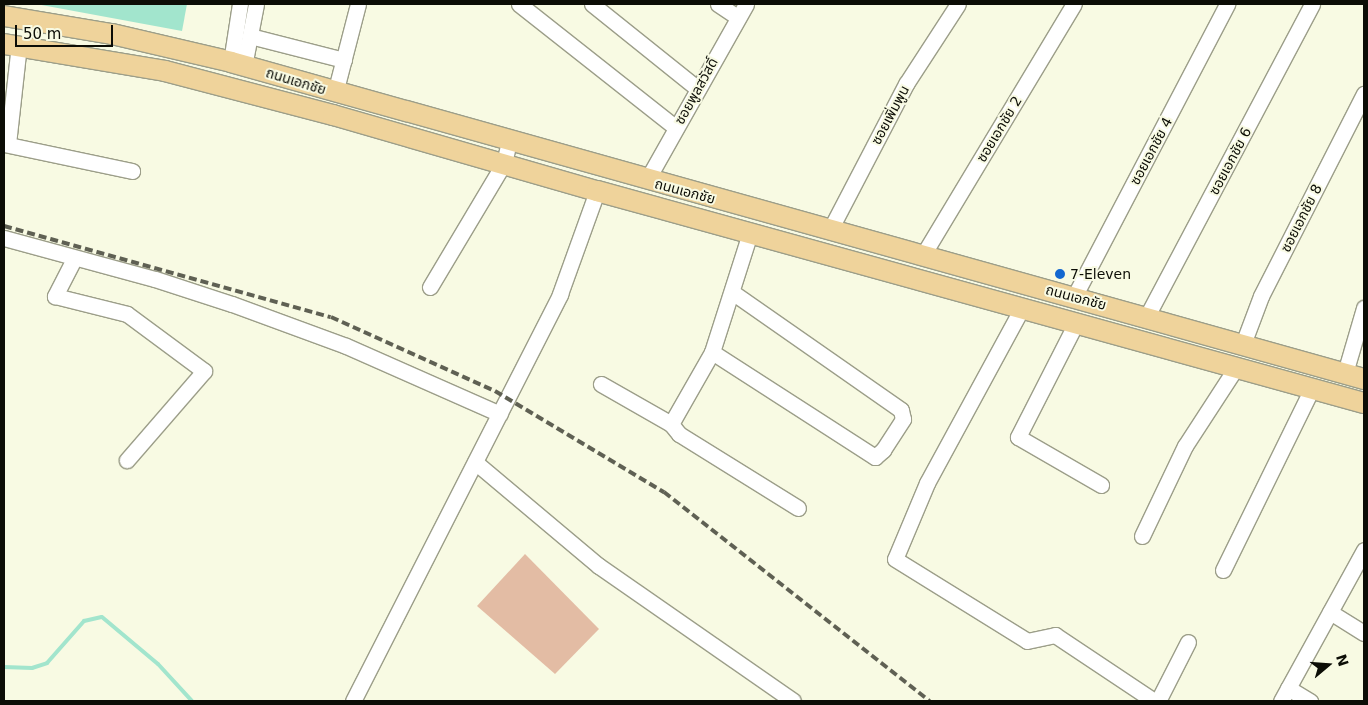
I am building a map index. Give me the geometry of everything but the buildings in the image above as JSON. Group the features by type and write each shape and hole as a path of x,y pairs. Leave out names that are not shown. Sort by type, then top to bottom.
{"main road":[{"name":"ถนนเอกชัย","path":"12,12 237,64 509,142 1147,316 1364,379"},
{"name":"ถนนเอกชัย","path":"11,44 165,71 504,163 597,191 1076,324 1236,366 1364,403"}],"street":[{"path":"237,64 240,4"},
{"path":"237,64 250,36 256,4"},
{"path":"336,93 358,4"},
{"path":"520,4 676,128"},
{"path":"592,4 698,88"},
{"path":"718,4 737,17"},
{"name":"ซอยพูลสวัสดิ์","path":"647,180 746,4"},
{"name":"ซอยเพิ่มพูน","path":"830,230 906,84 958,4"},
{"name":"ซอยเอกชัย 2","path":"923,255 1074,4"},
{"name":"ซอยเอกชัย 4","path":"1074,297 1228,4"},
{"name":"ซอยเอกชัย 6","path":"1147,316 1312,4"},
{"path":"250,36 344,60"},
{"path":"11,44 6,144 132,171"},
{"name":"ซอยเอกชัย 8","path":"1243,344 1261,296 1364,94"},
{"path":"430,287 504,163 509,142"},
{"path":"353,701 560,294 597,191"},
{"path":"671,424 712,352 733,293 750,233"},
{"path":"4,238 74,259 155,279 232,304 346,346 500,414"},
{"path":"74,259 55,296 127,314 204,371 127,460"},
{"path":"712,352 875,457 884,450 903,419 901,410 733,293"},
{"path":"1022,308 927,484 895,558 1027,641 1055,635 1154,701"},
{"path":"1344,373 1364,308"},
{"path":"1076,324 1018,437 1101,485"},
{"path":"1142,536 1185,446 1236,366"},
{"path":"601,384 671,424 679,434 798,508"},
{"path":"1223,570 1312,388"},
{"path":"475,462 599,566 793,701"},
{"path":"1310,701 1285,695 1364,550"},
{"path":"1330,612 1364,632"},
{"path":"1158,701 1188,642"}],"shaded area":[{"path":"36,4 187,4 182,31"},
{"path":"525,554 599,629 555,674 477,606"}],"waterway":[{"path":"4,667 32,668 47,663 84,621 102,617 158,664 192,701"}],"railway":[{"path":"4,226 331,317 495,391 664,492 930,701"}],"place":[{"name":"7-Eleven","path":"1060,274"}]}
